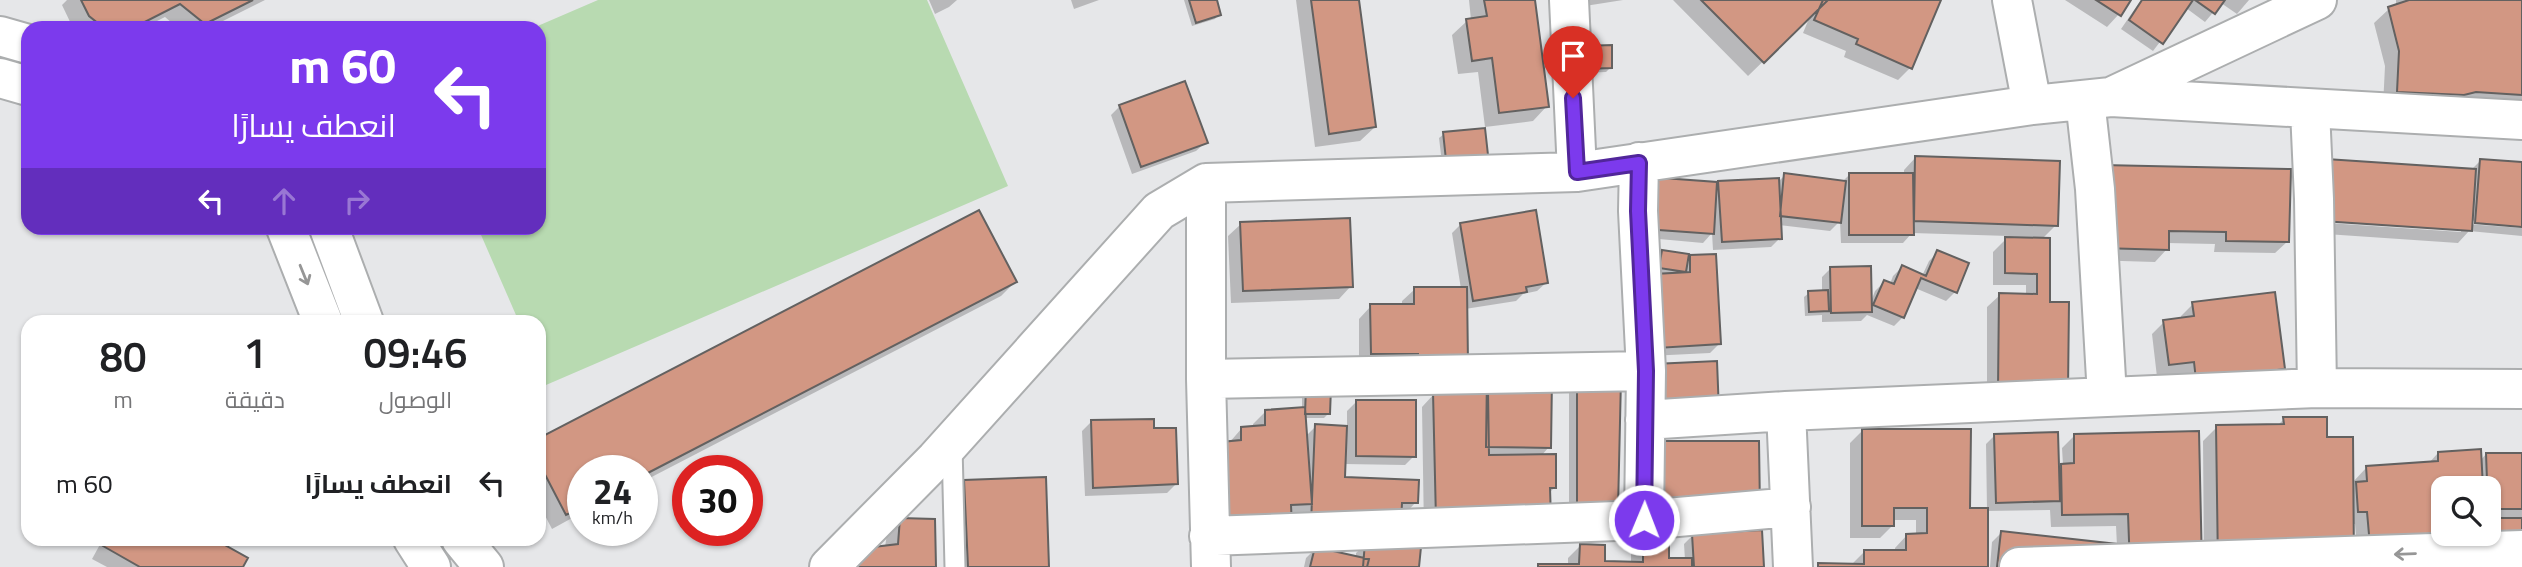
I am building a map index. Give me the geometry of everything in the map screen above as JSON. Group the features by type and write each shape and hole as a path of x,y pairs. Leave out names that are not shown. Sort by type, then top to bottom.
{"street":[{"path":"1569,0 1577,172"},
{"path":"2012,0 2032,105"},
{"path":"2098,99 2316,0"},
{"path":"0,36 21,42"},
{"path":"0,78 21,84"},
{"path":"2098,99 2095,190 2107,396"},
{"path":"829,567 952,441 1159,211 1206,183 1577,172 2032,105 2098,99 2522,120"},
{"path":"2310,110 2317,388"},
{"path":"1639,163 1638,211 1646,371 1644,520"},
{"path":"1206,183 1206,379 1210,551 1791,507"},
{"path":"289,235 320,315"},
{"path":"332,235 361,315"},
{"path":"1206,379 1646,371"},
{"path":"1645,420 1786,411 2317,388 2522,389"},
{"path":"1786,411 1793,567"},
{"path":"418,546 431,567"},
{"path":"467,546 484,567"},
{"path":"2019,567 2522,550"}],"lane":[{"path":"952,441 955,567"}],"green space":[{"path":"598,0 927,0 1008,186 546,385 546,315 516,315 481,235 546,235 546,22"}],"building":[{"path":"81,0 253,0 211,21 201,21 180,4 147,21 95,21 89,16"},
{"path":"1189,0 1217,0 1221,15 1196,23"},
{"path":"1311,0 1359,0 1376,127 1329,134"},
{"path":"1484,0 1535,0 1549,107 1499,113 1492,58 1472,61 1466,19 1487,16"},
{"path":"1701,0 1828,0 1764,63"},
{"path":"1823,0 1941,0 1912,69 1856,44 1858,39 1814,20"},
{"path":"2096,0 2131,0 2121,16"},
{"path":"2142,0 2193,0 2163,44 2129,20"},
{"path":"2195,0 2225,0 2215,14"},
{"path":"2409,0 2522,0 2522,95 2397,92 2399,51 2388,7"},
{"path":"1612,45 1612,68 1583,69 1582,46"},
{"path":"1185,81 1208,143 1141,167 1119,105"},
{"path":"1485,128 1488,155 1446,160 1443,132"},
{"path":"1915,156 2060,161 2058,226 1914,221"},
{"path":"2326,159 2476,169 2472,231 2322,221"},
{"path":"2480,159 2522,162 2522,227 2475,223"},
{"path":"2102,165 2291,169 2289,242 2226,241 2226,232 2169,231 2169,250 2101,248"},
{"path":"1784,173 1846,181 1841,223 1780,216"},
{"path":"1849,173 1913,173 1914,235 1849,235"},
{"path":"1649,177 1717,182 1714,234 1645,229"},
{"path":"1779,178 1782,239 1722,242 1718,181"},
{"path":"979,210 1017,282 683,455 672,455 672,460 658,468 658,455 567,455 566,515 546,476 546,434"},
{"path":"1536,210 1548,283 1526,287 1527,292 1473,301 1460,223"},
{"path":"1350,218 1353,287 1243,291 1240,222"},
{"path":"2005,237 2050,238 2050,302 2069,302 2068,391 1998,390 1999,293 2037,294 2037,274 2005,273"},
{"path":"1662,250 1689,254 1686,272 1659,268"},
{"path":"1937,250 1969,263 1957,293 1921,278 1904,318 1873,305 1884,280 1894,284 1902,265 1926,276"},
{"path":"1716,254 1721,344 1657,348 1654,274 1690,272 1690,255"},
{"path":"1871,266 1872,312 1831,313 1830,267"},
{"path":"1414,287 1467,287 1468,363 1418,363 1418,354 1371,354 1370,304 1414,304"},
{"path":"1828,290 1829,311 1809,312 1808,291"},
{"path":"2275,292 2285,369 2196,380 2194,362 2169,365 2163,320 2194,316 2192,302"},
{"path":"1717,361 1719,412 1657,415 1654,364"},
{"path":"1487,376 1552,378 1551,448 1486,447"},
{"path":"1577,377 1621,378 1618,509 1577,508"},
{"path":"1306,387 1331,387 1330,414 1305,414"},
{"path":"1433,392 1488,392 1489,455 1556,454 1556,488 1550,488 1551,519 1436,520"},
{"path":"1356,400 1416,400 1416,457 1356,456"},
{"path":"1305,407 1312,504 1291,505 1292,527 1227,531 1221,442 1241,440 1241,427 1265,425 1265,410"},
{"path":"2283,417 2327,417 2327,437 2353,437 2354,567 2218,567 2216,425 2284,424"},
{"path":"1154,419 1154,428 1176,428 1178,484 1093,488 1091,420"},
{"path":"1315,424 1347,426 1345,477 1419,480 1418,503 1402,503 1401,524 1311,524"},
{"path":"1862,429 1971,429 1970,508 1988,508 1988,567 1818,567 1818,563 1864,564 1864,550 1906,550 1906,534 1927,533 1927,508 1894,508 1894,526 1862,526"},
{"path":"2199,431 2202,567 2130,567 2128,514 2062,515 2061,464 2074,463 2074,434"},
{"path":"2058,432 2060,501 1996,503 1994,434"},
{"path":"1656,441 1759,441 1760,511 1657,511"},
{"path":"2481,449 2482,476 2431,476 2431,538 2371,557 2367,512 2358,512 2356,482 2367,481 2366,466 2438,461 2438,452"},
{"path":"2486,453 2522,453 2522,509 2501,509 2501,476 2487,476"},
{"path":"1046,477 1049,567 968,567 964,480"},
{"path":"900,518 935,519 936,567 850,567 848,550 898,544"},
{"path":"2501,518 2522,518 2522,567 2491,567 2491,546 2501,546"},
{"path":"1762,530 1764,567 1694,567 1692,534"},
{"path":"2001,531 2126,545 2124,567 1997,567"},
{"path":"1643,537 1669,537 1669,558 1692,558 1692,567 1538,567 1538,564 1579,564 1580,544 1605,545 1605,561 1643,562"},
{"path":"1365,542 1421,547 1419,567 1363,567"},
{"path":"103,546 227,546 248,558 243,567 140,567"},
{"path":"1315,547 1369,559 1367,567 1310,567"}],"route":[{"path":"1573,98 1577,172 1639,163 1638,211 1646,371 1644,520"}]}
